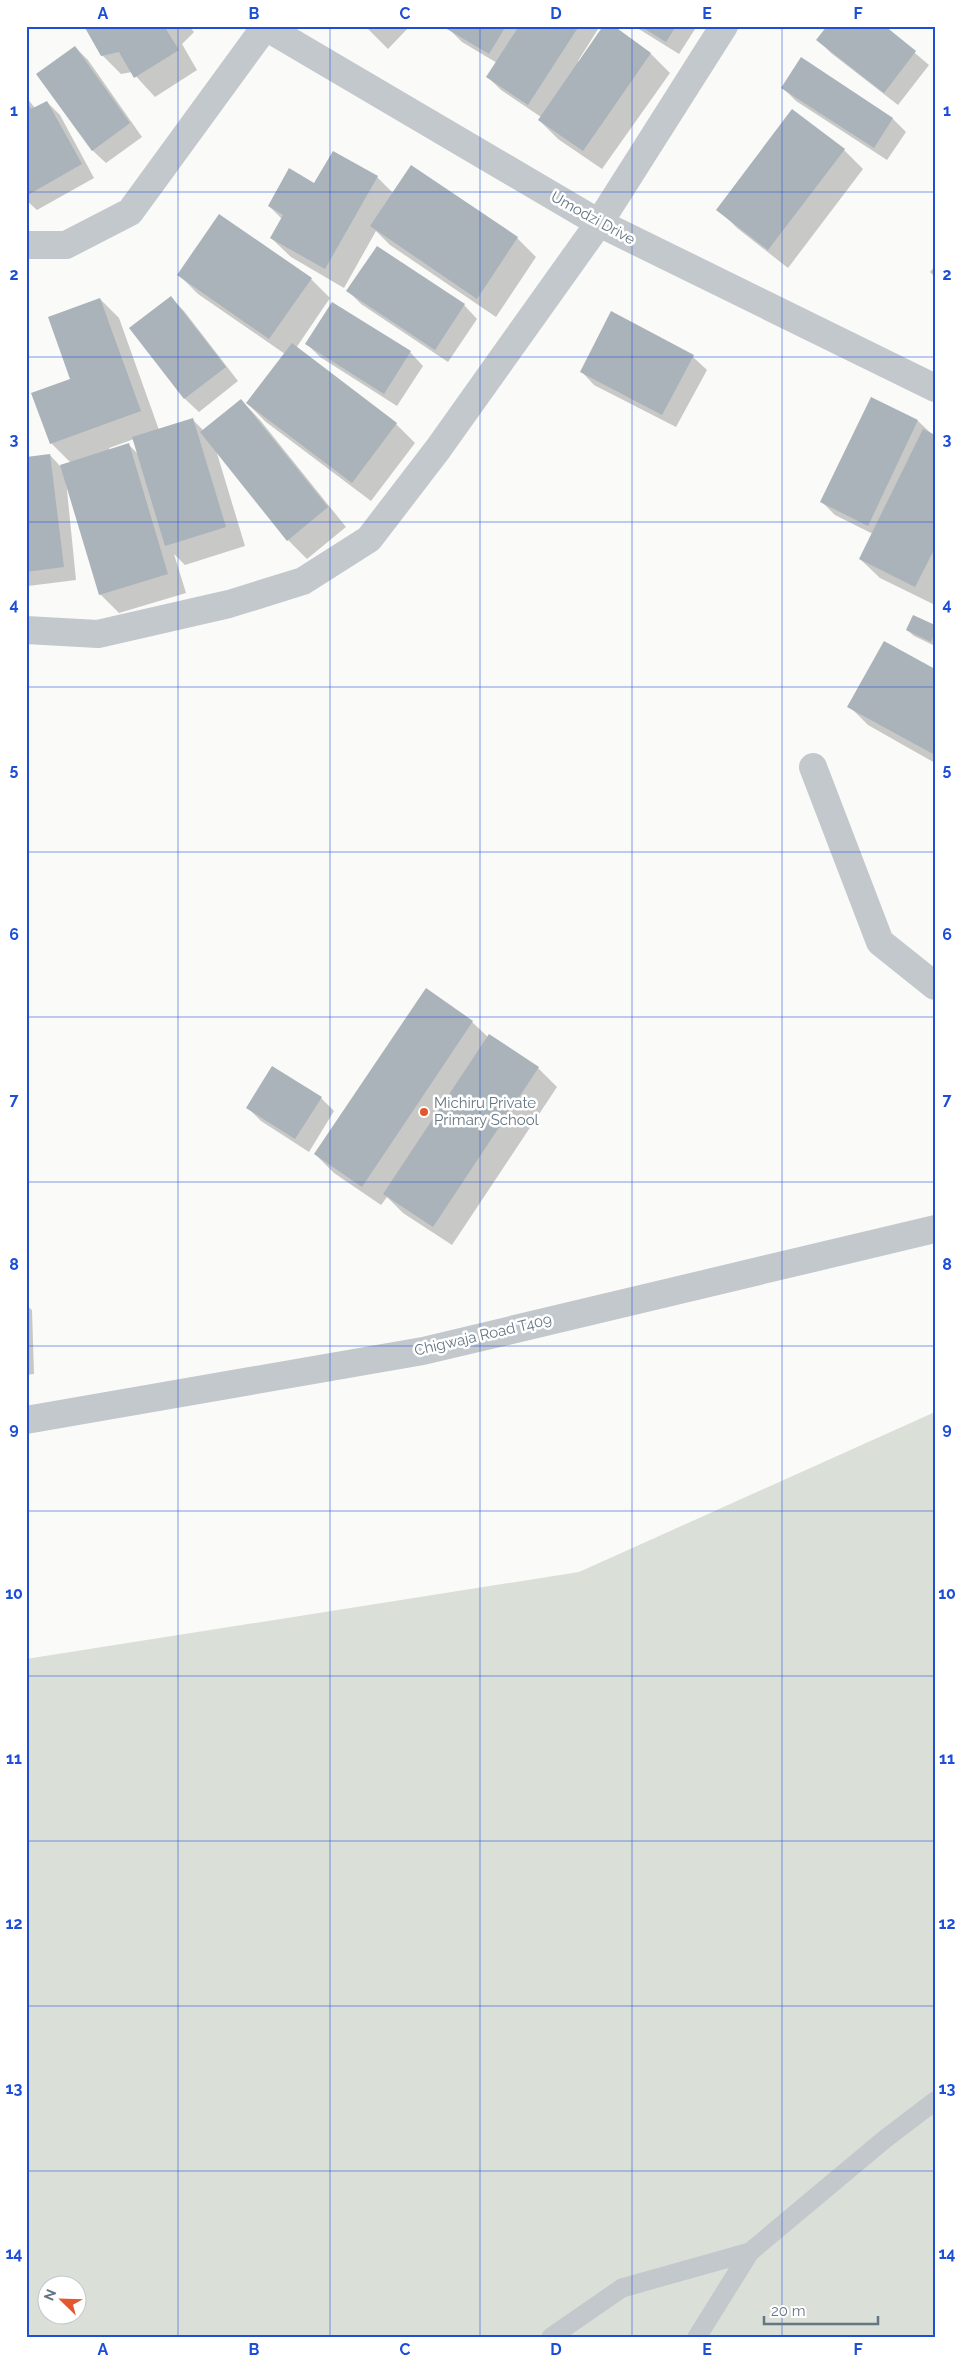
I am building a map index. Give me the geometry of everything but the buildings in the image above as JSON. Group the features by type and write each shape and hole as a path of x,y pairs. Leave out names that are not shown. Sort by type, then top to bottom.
{"street":[{"path":"26,630 98,634 229,604 303,581 370,539 438,449 599,223 724,26"},
{"path":"26,245 66,245 130,212 265,27"},
{"name":"Umodzi Drive","path":"265,27 599,223 935,388"},
{"path":"813,767 880,942 935,986"},
{"name":"Chigwaja Road T409","path":"26,1420 423,1350 935,1229"}],"lane":[{"path":"697,2337 750,2252 885,2139 935,2101"},
{"path":"551,2337 622,2288 750,2252"}],"shaded area":[{"path":"935,1412 935,2337 26,2337 26,1659 579,1572"}],"place":[{"name":"Michiru Private Primary School","path":"424,1112"}]}
